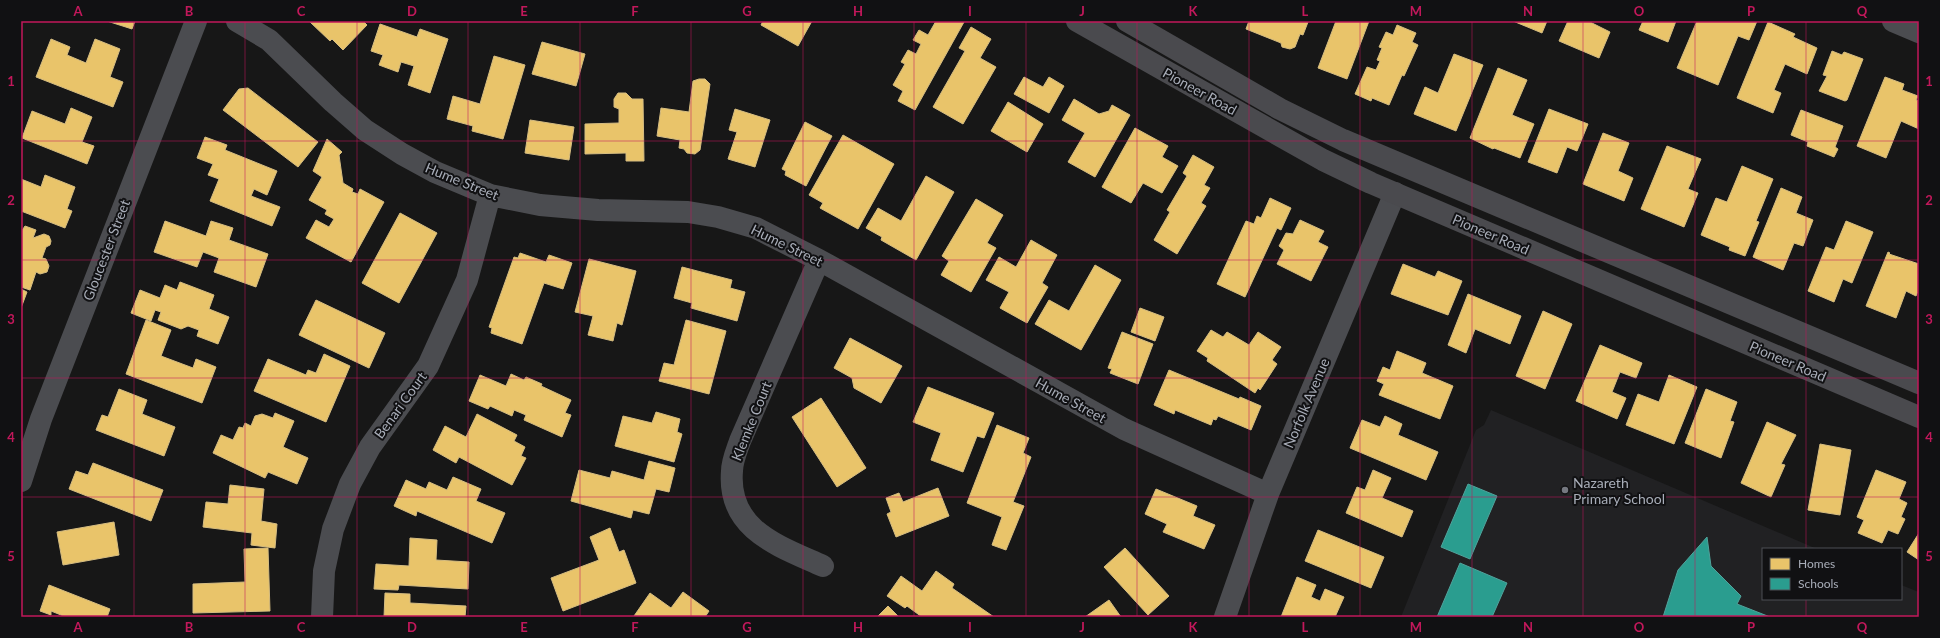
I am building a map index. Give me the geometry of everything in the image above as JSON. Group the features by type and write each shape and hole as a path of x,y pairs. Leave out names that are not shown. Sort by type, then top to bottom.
{"main road":[{"name":"Pioneer Road","path":"1077,21 1323,160 1371,183 1919,417"},
{"name":"Pioneer Road","path":"1127,21 1292,115 1406,167 1919,384"},
{"path":"1395,193 1406,167"}],"street":[{"name":"Gloucester Street","path":"21,481 41,418 196,21"},
{"name":"Hume Street","path":"237,21 269,40 333,102 365,130 402,154 435,172 490,195 554,206 598,210 688,212 718,217 756,228 819,260 1124,429 1268,494"},
{"path":"1893,21 1919,32"},
{"name":"Norfolk Avenue","path":"1225,617 1268,494 1395,193"},
{"name":"Benari Court","path":"322,617 324,571 333,529 350,484 370,447 428,366 467,280 490,195"},
{"name":"Klemke Court","path":"819,260 740,441 732,470 733,495 744,522 763,538 823,566"}],"shaded area":[{"name":"Nazareth Primary School","path":"1491,410 1815,548 1762,548 1762,600 1902,600 1902,585 1919,592 1919,617 1401,617 1476,430 1484,425"}],"building: Homes":[{"path":"107,21 135,21 132,29"},
{"path":"363,21 367,25 343,50 332,39 330,41 310,22"},
{"path":"763,21 812,21 798,46 761,25"},
{"path":"936,21 964,22 915,110 898,101 903,91 893,85 905,64 901,62 908,50 916,54 921,44 913,40 919,30 928,35"},
{"path":"1249,21 1308,22 1303,35 1300,34 1295,47 1290,49 1282,47 1281,43 1246,29"},
{"path":"1336,21 1369,21 1347,79 1318,68"},
{"path":"1513,21 1547,21 1542,33"},
{"path":"1568,21 1588,21 1610,32 1599,58 1559,41"},
{"path":"1643,21 1676,21 1668,42 1639,30"},
{"path":"1697,21 1757,21 1749,40 1738,36 1718,85 1677,68"},
{"path":"1768,22 1795,34 1793,37 1817,48 1807,74 1785,64 1774,90 1781,93 1773,113 1737,98"},
{"path":"380,24 417,37 420,29 448,39 430,93 408,85 414,66 401,62 398,72 379,65 383,55 371,51"},
{"path":"1397,25 1416,33 1412,42 1418,45 1404,76 1402,75 1389,105 1372,98 1371,101 1355,94 1367,67 1376,70 1380,61 1377,60 1382,48 1379,47 1386,32 1393,35"},
{"path":"971,27 991,39 980,58 996,67 963,124 933,107 965,51 959,48"},
{"path":"51,39 70,47 67,55 86,63 95,39 120,49 110,77 123,82 113,107 36,77"},
{"path":"542,42 585,54 576,86 532,74"},
{"path":"1832,51 1842,55 1844,52 1863,59 1847,100 1845,101 1819,91 1827,76 1823,75"},
{"path":"1454,54 1483,65 1456,131 1414,114 1425,87 1438,93"},
{"path":"494,56 525,65 503,139 472,131 473,126 447,119 453,96 480,104"},
{"path":"1498,68 1527,80 1512,115 1534,124 1520,158 1494,148 1493,149 1470,138"},
{"path":"1024,77 1043,87 1049,77 1064,86 1049,113 1014,94"},
{"path":"1885,77 1904,84 1902,90 1918,96 1916,100 1919,101 1919,129 1901,121 1886,158 1857,146"},
{"path":"705,79 710,84 700,150 695,154 687,153 684,149 679,148 680,140 657,136 661,108 689,112 693,81"},
{"path":"248,88 318,142 298,167 223,110 239,89"},
{"path":"618,93 626,93 632,99 643,99 644,161 626,161 626,153 585,154 585,124 619,123 619,109 614,107 614,99"},
{"path":"1074,99 1099,114 1109,111 1112,105 1130,115 1095,177 1068,162 1085,133 1062,120"},
{"path":"1008,102 1043,124 1027,152 991,131"},
{"path":"71,108 92,117 82,142 94,146 87,164 22,138 32,111 65,124"},
{"path":"735,109 770,120 755,167 728,159 737,132 729,130"},
{"path":"1549,109 1588,124 1577,151 1567,147 1557,173 1528,162"},
{"path":"1801,110 1843,126 1835,147 1838,149 1834,157 1807,146 1808,142 1791,135"},
{"path":"530,120 574,127 569,160 525,153"},
{"path":"805,122 832,136 806,186 785,175 786,171 782,169"},
{"path":"1135,128 1168,146 1162,157 1178,166 1162,193 1143,183 1131,203 1102,187"},
{"path":"1603,133 1629,143 1618,171 1633,178 1624,201 1583,184"},
{"path":"843,135 894,164 858,229 820,208 823,203 809,195"},
{"path":"205,137 227,145 225,150 277,171 267,195 254,189 251,196 280,207 272,226 210,201 219,179 208,175 213,164 197,158"},
{"path":"327,139 342,152 339,155 343,183 353,189 352,192 358,194 360,189 384,202 351,262 306,238 316,220 329,227 334,219 325,214 327,210 309,200 322,177 313,171"},
{"path":"1667,146 1701,159 1688,189 1698,193 1684,227 1641,209"},
{"path":"1193,155 1214,167 1204,185 1210,188 1201,203 1206,206 1177,254 1154,240 1170,212 1167,210 1187,176 1183,173"},
{"path":"1742,166 1773,179 1756,221 1759,222 1745,256 1729,250 1730,247 1701,235 1716,198 1727,202"},
{"path":"45,175 75,187 67,209 72,211 65,228 21,211 21,179 41,187"},
{"path":"926,176 954,192 916,260 881,240 882,237 866,228 878,208 901,221"},
{"path":"1781,188 1802,197 1796,213 1813,220 1803,246 1794,243 1783,270 1753,257"},
{"path":"1270,198 1291,208 1281,230 1277,228 1245,297 1217,284 1246,221 1254,224 1257,216 1261,218"},
{"path":"976,199 1003,215 987,243 996,248 971,292 941,275 949,261 942,256"},
{"path":"400,213 437,233 399,303 362,283"},
{"path":"1300,220 1324,231 1318,242 1328,247 1311,281 1277,264 1284,250 1279,246 1286,233 1293,234"},
{"path":"165,221 206,236 211,221 233,228 229,240 268,254 256,287 214,272 219,258 203,252 197,267 154,252"},
{"path":"1846,221 1873,232 1852,283 1843,279 1834,302 1808,291 1826,247 1834,250"},
{"path":"25,226 36,230 33,238 44,234 49,236 51,241 50,245 46,247 42,258 46,259 49,266 47,272 40,274 36,272 30,290 21,287 21,232"},
{"path":"1031,240 1057,255 1042,283 1048,287 1027,323 1000,308 1009,292 986,280 999,257 1016,267"},
{"path":"1888,252 1890,253 1889,254 1919,264 1919,289 1916,296 1906,291 1896,318 1866,306"},
{"path":"520,253 546,262 549,255 572,263 563,289 544,283 522,344 491,333 492,328 489,327 514,257 518,258"},
{"path":"589,259 636,271 622,325 617,323 613,341 588,335 593,316 575,312"},
{"path":"1403,264 1435,277 1438,271 1462,281 1448,315 1391,294"},
{"path":"1095,265 1121,280 1081,350 1035,324 1049,300 1069,311"},
{"path":"682,267 732,280 730,288 745,292 737,321 691,308 692,303 674,298"},
{"path":"180,282 214,295 209,309 229,317 218,344 197,336 199,330 188,326 181,329 158,320 161,312 155,310 151,321 131,313 140,290 160,298 165,285 177,290"},
{"path":"21,289 27,292 21,308"},
{"path":"1468,294 1521,316 1510,344 1475,329 1466,353 1448,345"},
{"path":"316,300 385,333 369,368 299,335"},
{"path":"1140,308 1164,317 1155,341 1131,332"},
{"path":"1543,311 1572,324 1545,389 1516,376"},
{"path":"146,320 171,330 161,356 193,368 196,359 216,367 202,403 126,374"},
{"path":"686,320 726,331 709,394 659,381 664,363 674,365"},
{"path":"1211,330 1223,337 1227,332 1249,345 1258,332 1281,347 1272,360 1277,364 1260,390 1258,388 1255,393 1207,361 1208,358 1197,351"},
{"path":"1122,332 1153,344 1138,384 1110,373 1112,369 1108,368"},
{"path":"850,338 902,366 881,403 854,388 852,378 834,368"},
{"path":"1600,345 1642,363 1636,378 1620,372 1612,392 1626,398 1617,419 1576,401"},
{"path":"1397,351 1426,363 1422,373 1453,386 1440,419 1379,395 1384,384 1377,381 1383,367 1390,370"},
{"path":"324,354 350,366 326,422 254,391 268,359 306,375 308,370 316,373"},
{"path":"1169,370 1239,399 1240,397 1261,406 1251,430 1218,416 1216,420 1213,419 1211,425 1175,410 1174,414 1154,405"},
{"path":"511,374 524,380 526,377 571,400 565,413 571,415 562,437 524,420 526,415 514,410 512,416 490,406 488,409 469,401 480,375 506,386"},
{"path":"1669,375 1697,387 1674,444 1626,425 1638,394 1659,402"},
{"path":"928,387 994,413 984,438 977,436 963,472 931,460 941,433 913,422"},
{"path":"119,389 147,400 142,414 175,427 164,456 96,430 102,415 108,417"},
{"path":"1706,389 1737,402 1730,421 1734,422 1721,458 1685,443"},
{"path":"821,398 866,468 837,487 792,417"},
{"path":"656,412 680,419 677,432 682,434 674,462 615,446 623,416 652,423"},
{"path":"275,413 294,421 283,447 308,458 297,484 268,472 265,478 213,453 221,435 233,440 239,427 243,428 245,423 251,426 255,416 262,414 273,418"},
{"path":"477,414 517,435 514,441 525,447 521,456 526,458 512,485 459,457 456,463 433,450 445,426 466,437"},
{"path":"1385,416 1402,424 1398,435 1438,452 1426,480 1350,448 1362,420 1380,427"},
{"path":"1767,422 1796,435 1781,464 1785,465 1771,497 1741,483"},
{"path":"997,425 1029,438 1023,453 1031,457 1013,502 1024,506 1006,550 992,545 1002,517 967,503"},
{"path":"1820,444 1851,450 1840,515 1808,510"},
{"path":"649,461 675,468 669,492 656,489 649,514 633,510 631,518 571,501 579,470 610,478 612,471 644,480"},
{"path":"93,463 163,490 151,521 69,489 76,471 88,475"},
{"path":"1373,470 1391,478 1382,498 1413,511 1402,537 1346,513 1357,487 1365,490"},
{"path":"1876,470 1906,482 1899,499 1907,503 1901,517 1905,519 1898,534 1888,530 1882,543 1858,533 1864,520 1857,517"},
{"path":"453,477 481,489 476,501 505,513 492,543 417,511 416,516 394,506 406,480 426,489 429,482 447,490"},
{"path":"230,485 264,489 261,521 277,524 275,548 251,545 252,533 203,527 206,502 228,504"},
{"path":"938,488 949,516 896,537 887,514 891,512 886,498 899,493 903,502"},
{"path":"1156,489 1197,506 1193,516 1215,525 1204,549 1163,532 1167,524 1145,514"},
{"path":"114,522 119,555 63,565 57,532"},
{"path":"610,528 619,552 624,550 636,583 563,611 551,578 599,560 590,537"},
{"path":"1318,530 1384,557 1371,588 1305,561"},
{"path":"1919,533 1919,560 1907,552"},
{"path":"410,538 437,540 436,560 469,562 468,589 399,585 398,590 374,589 376,564 409,566"},
{"path":"268,548 270,611 193,613 193,584 245,582 244,549"},
{"path":"1125,548 1169,596 1148,615 1104,567"},
{"path":"936,571 954,584 952,588 994,617 922,617 907,606 905,608 887,596 901,576 922,591"},
{"path":"1297,577 1316,585 1311,597 1320,601 1325,589 1344,597 1335,617 1281,617"},
{"path":"49,585 110,609 107,617 66,617 51,611 51,615 40,611"},
{"path":"683,592 709,611 705,617 634,616 650,593 671,608"},
{"path":"385,593 410,594 410,603 466,606 465,617 384,617"},
{"path":"1109,600 1121,617 1085,617"},
{"path":"888,606 899,617 877,617"}],"building: Schools":[{"path":"1468,484 1497,496 1470,559 1441,547"},
{"path":"1707,537 1711,566 1741,596 1737,604 1770,617 1663,617 1678,570"},
{"path":"1460,563 1507,583 1492,617 1437,617"}],"place":[{"name":"Nazareth Primary School","path":"1565,490"}]}
